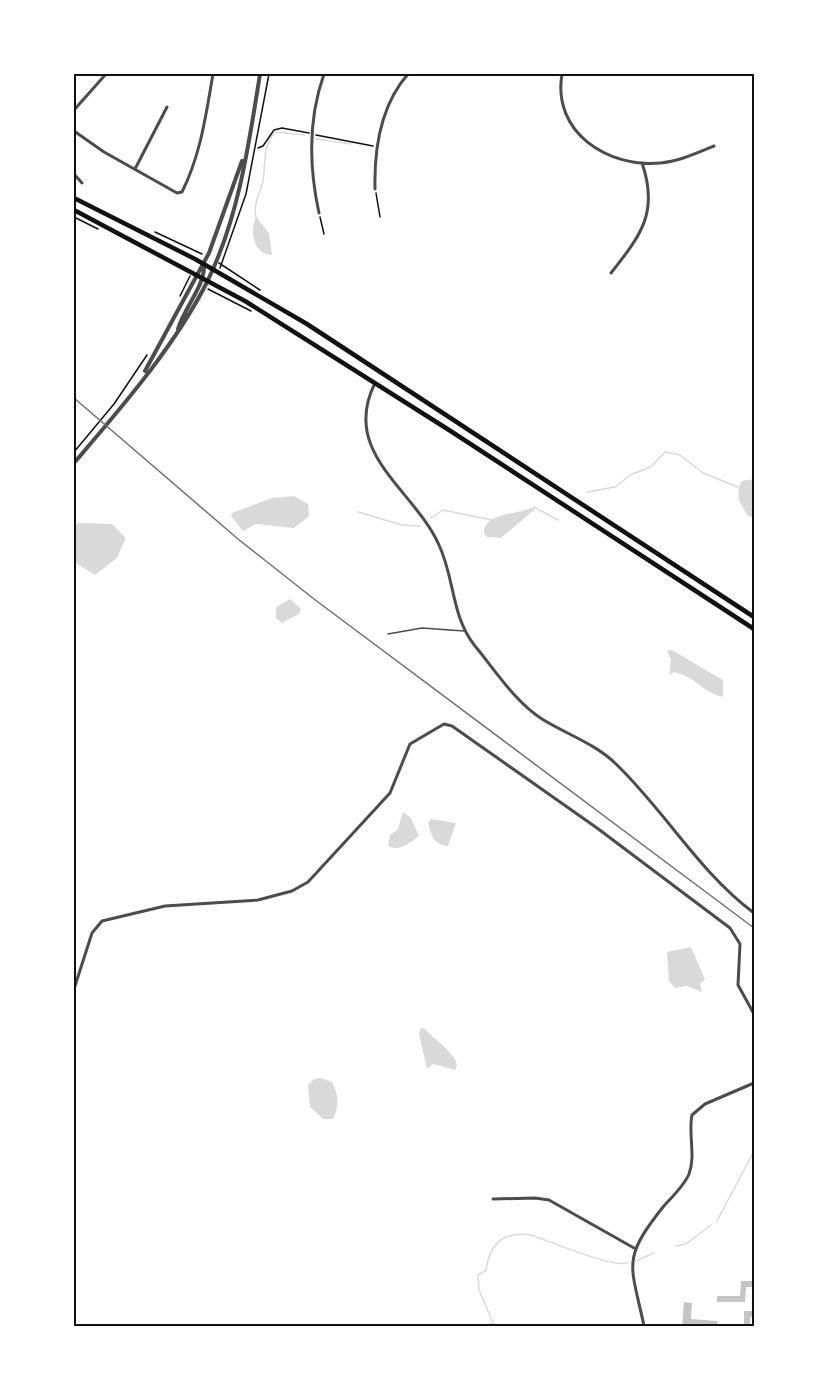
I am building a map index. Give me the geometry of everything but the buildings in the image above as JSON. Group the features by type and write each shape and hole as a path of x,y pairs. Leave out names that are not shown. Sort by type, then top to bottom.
{"main road":[{"path":"74,198 213,269 307,324 754,617"},
{"path":"74,210 203,277 375,383 754,629"}],"street":[{"path":"74,111 106,74"},
{"path":"74,131 177,193 182,192 194,170 213,74"},
{"path":"135,387 203,277 213,269 235,206 260,74"},
{"path":"319,213 311,161 314,106 324,74"},
{"path":"375,189 380,128 394,95 408,74"},
{"path":"562,74 561,101 572,128 594,146 642,163 683,158 714,146"},
{"path":"135,169 167,107"},
{"path":"74,463 177,333 203,277 203,264 220,227 247,146"},
{"path":"611,273 634,243 647,214 650,189 642,163"},
{"path":"74,174 82,183"},
{"path":"375,383 365,408 368,437 379,463 439,543 449,570 456,611 464,631 527,707 540,718 615,762 706,870 754,913"},
{"path":"74,989 92,933 102,921 165,906 258,900 292,891 308,882 390,793 410,744 444,724 452,726 554,797 730,928 740,944 738,985 754,1014"},
{"path":"644,1326 632,1272 634,1248 641,1235 688,1178 691,1165 692,1114 705,1104 754,1083"},
{"path":"493,1199 549,1200 634,1248"}],"lane":[{"path":"388,634 422,628 464,631"}],"path":[{"path":"226,267 222,264 246,194 269,74"},
{"path":"375,189 380,217"},
{"path":"319,213 324,234"},
{"path":"151,231 202,254"},
{"path":"178,300 189,277"},
{"path":"208,290 238,307"},
{"path":"74,453 105,415 150,351"}],"shaded area":[{"path":"256,217 269,233 272,255 266,254 257,247 253,235"},
{"path":"754,479 754,518 748,516 740,503 738,490 742,481"},
{"path":"294,496 308,504 309,516 294,528 256,524 243,531 231,516 232,513 272,498"},
{"path":"531,508 534,510 501,538 487,537 484,533 485,526 495,518"},
{"path":"77,523 112,524 126,538 117,558 95,575 74,562 74,531"},
{"path":"290,599 301,609 299,614 282,623 276,618 276,607"},
{"path":"672,650 723,680 723,697 710,692 681,674 674,672 669,675 671,660 667,651"},
{"path":"403,812 411,818 419,836 404,846 392,848 388,846 390,835 398,829"},
{"path":"431,819 456,823 448,846 439,844 434,839 428,823"},
{"path":"691,947 705,979 700,984 702,992 687,986 675,988 669,981 667,952"},
{"path":"421,1028 444,1046 455,1060 457,1065 455,1070 433,1064 427,1069 419,1034"},
{"path":"321,1078 332,1082 336,1091 337,1105 333,1119 323,1119 310,1107 308,1085 314,1079"}],"waterway":[{"path":"256,217 255,207 263,181 268,142 276,132 305,135"},
{"path":"316,139 351,144"},
{"path":"587,492 615,487 632,474 651,467 665,452 680,455 703,473 738,487"},
{"path":"533,510 534,507 558,520"},
{"path":"431,518 443,510 492,520"},
{"path":"358,512 402,525 420,526"},
{"path":"717,1221 754,1151"},
{"path":"676,1246 686,1244 711,1225"},
{"path":"485,1326 493,1323 479,1290 478,1275 486,1270 495,1246 506,1237 531,1235 595,1258 627,1263"},
{"path":"636,1261 654,1253"}],"tram line":[{"path":"74,398 238,539 314,599 754,928"}]}
